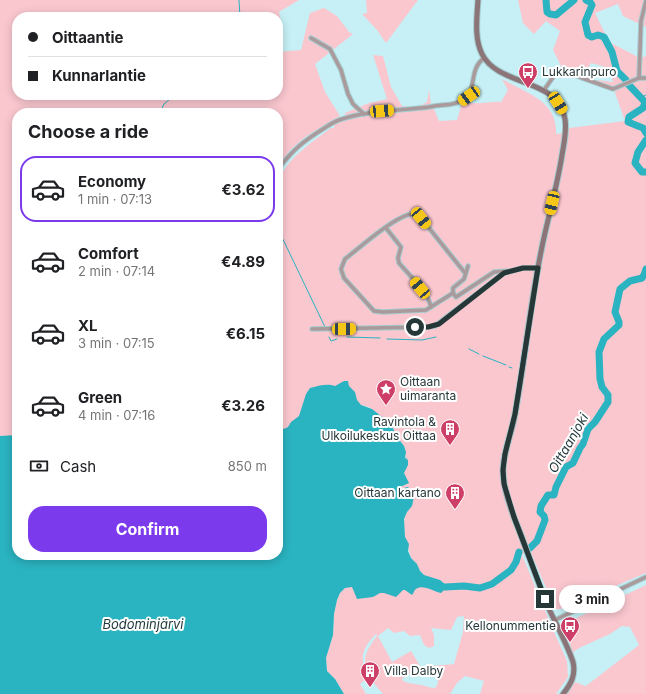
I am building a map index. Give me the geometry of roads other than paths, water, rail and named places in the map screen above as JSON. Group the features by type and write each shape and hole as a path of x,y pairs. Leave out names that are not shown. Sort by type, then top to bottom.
{"main road":[{"path":"478,0 477,32 481,52 484,58 495,68 505,74 544,90 563,110 566,128 558,178 538,268 515,414 505,454 503,470 504,484 514,517 535,574 572,659 574,668 572,680 563,694"}],"street":[{"path":"639,78 641,21 646,2"},
{"path":"311,38 330,49 333,53 341,70 348,94 353,104 364,114"},
{"path":"283,163 292,151 307,139 338,120 364,114 458,103 469,96 475,69 479,62 484,58"},
{"path":"544,90 556,73 561,71 613,89 639,78 646,78"},
{"path":"465,274 421,218 412,214 393,222 345,259 341,268 344,278 374,311 421,311 431,307 453,293 453,288 464,279 468,266"},
{"path":"386,228 401,247 398,258 399,263 424,293 431,307"},
{"path":"453,293 456,297 459,296 490,274 500,271 538,268"},
{"path":"312,329 435,326 508,271"},
{"path":"555,620 646,577"}],"water":[{"name":"Bodominjärvi","path":"344,381 348,381 349,386 355,392 357,400 361,405 372,409 391,424 397,437 404,446 406,452 405,458 408,459 406,460 408,460 408,465 404,473 409,483 398,488 408,487 410,490 413,489 415,492 412,506 404,519 405,537 409,544 408,551 411,558 424,575 440,580 446,585 445,589 441,593 422,587 415,589 412,595 403,590 396,597 380,593 373,597 357,599 352,587 345,588 340,593 334,614 333,635 326,658 327,671 335,679 344,694 0,694 0,436 12,435 12,560 283,560 283,428 288,427 291,422 299,416 306,394 310,388 326,385 335,386"}],"waterway":[{"path":"239,0 240,12"},
{"path":"546,0 547,12 556,15 574,0"},
{"path":"586,0 592,5 585,22 588,35 592,37 598,35 604,37 612,52 617,71 626,80"},
{"path":"628,84 645,102 643,108 629,117 628,122 643,128 646,133"},
{"path":"642,97 646,95"},
{"path":"162,108 169,100"},
{"path":"646,140 638,152 635,163 642,172 646,172"},
{"path":"283,239 325,327"},
{"name":"Oittaanjoki","path":"530,548 537,541 545,520 544,516 540,512 541,506 548,495 554,495 556,487 566,467 573,463 583,444 588,429 595,422 608,402 608,395 602,387 600,379 599,352 604,339 619,325 615,312 620,289 630,281 642,278 646,269"},
{"path":"329,337 331,341 337,339"},
{"path":"347,337 380,338"},
{"path":"387,339 422,340 436,337"},
{"path":"469,349 479,354"},
{"path":"483,356 506,365"},
{"name":"Oittaanjoki","path":"445,587 464,586 480,588 492,584 511,570 516,562 519,552"}],"place":[{"name":"Lukkarinpuro","path":"528,89"},
{"name":"Oittaan uimaranta","path":"386,406"},
{"name":"Ravintola & Ulkoilukeskus Oittaa","path":"450,446"},
{"name":"Oittaan kartano","path":"455,510"},
{"name":"Kellonummentie","path":"570,643"},
{"name":"Villa Dalby","path":"370,688"}]}
